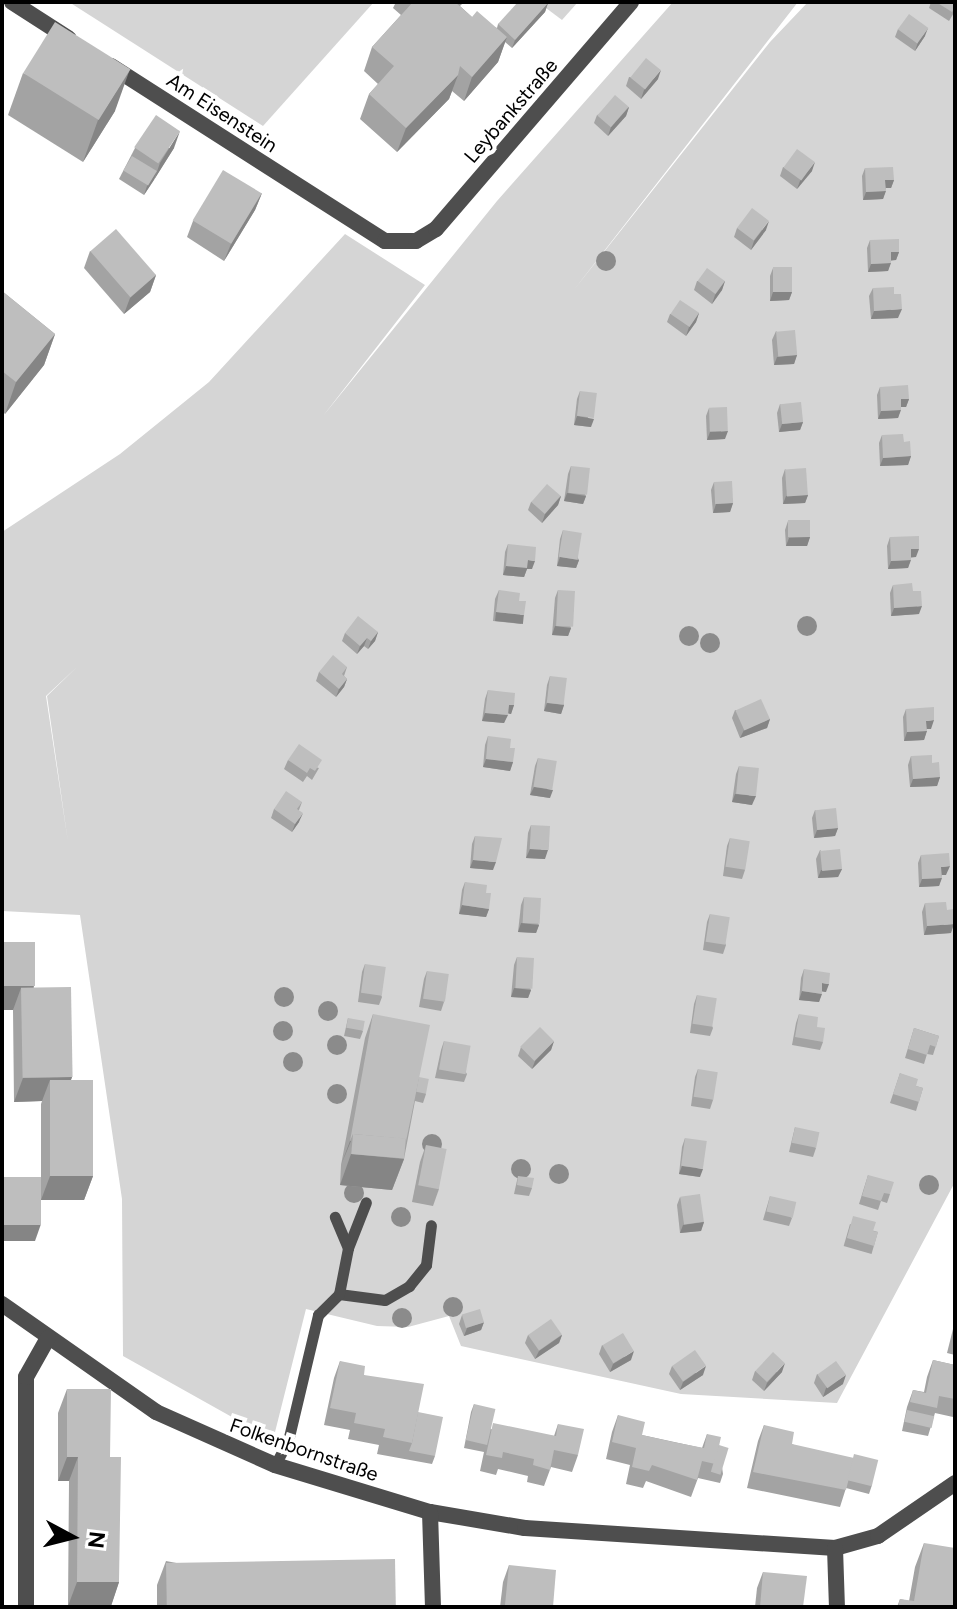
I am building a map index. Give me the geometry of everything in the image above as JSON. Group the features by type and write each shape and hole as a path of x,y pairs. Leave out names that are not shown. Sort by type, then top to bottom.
{"street":[{"name":"Am Eisenstein","path":"12,2 385,241 416,241"},
{"name":"Leybankstraße","path":"416,241 436,229 631,2"},
{"name":"Folkenbornstraße","path":"2,1304 156,1412 275,1465 430,1512 525,1528 835,1548 878,1536 955,1483"},
{"path":"26,1607 26,1377 48,1338"},
{"path":"430,1512 433,1607"},
{"path":"835,1548 837,1607"}],"lane":[{"path":"275,1465 288,1441 318,1315 339,1294 348,1248 366,1202"},
{"path":"335,1217 348,1248"},
{"path":"339,1294 385,1300 409,1286 426,1265 431,1225"}],"shaded area":[{"path":"69,2 374,2 263,126"},
{"path":"538,2 578,2 562,20"},
{"path":"673,2 798,2 573,291 770,42 808,2 955,2 955,1182 837,1403 681,1394 461,1346 449,1316 408,1327 377,1326 306,1309 273,1440 123,1356 122,1199 80,915 2,911 2,532 120,454 209,382 345,234 425,285 323,416 497,201","holes":["78,666 47,696 68,842 46,696"]}],"building":[{"path":"413,2 455,2 472,17 477,11 507,37 472,77 460,66 458,75 406,128 369,94 394,66 372,47"},
{"path":"518,2 548,3 515,40 498,24"},
{"path":"936,2 955,2 955,7 952,12"},
{"path":"909,14 928,28 917,43 898,29"},
{"path":"55,22 130,69 99,120 23,73"},
{"path":"646,58 661,70 645,89 630,77"},
{"path":"615,95 629,107 611,127 597,115"},
{"path":"156,115 180,131 158,164 134,147"},
{"path":"797,149 815,162 801,181 783,168"},
{"path":"132,156 157,171 148,186 123,171"},
{"path":"893,167 894,180 885,180 886,191 866,192 865,168"},
{"path":"223,170 262,193 231,244 193,221"},
{"path":"752,208 769,221 754,241 737,228"},
{"path":"116,229 156,275 130,297 90,251"},
{"path":"899,239 899,252 891,252 891,263 871,264 870,240"},
{"path":"773,267 792,267 792,292 773,292"},
{"path":"707,268 725,281 715,294 698,281"},
{"path":"894,287 894,294 901,294 902,309 874,311 873,288"},
{"path":"2,291 55,334 16,382 2,371"},
{"path":"680,300 699,313 690,327 670,314"},
{"path":"795,330 797,355 778,357 776,332"},
{"path":"908,385 909,399 901,399 901,410 881,411 880,387"},
{"path":"580,391 597,393 594,418 577,416"},
{"path":"801,402 803,422 782,424 780,404"},
{"path":"727,407 728,431 710,432 709,408"},
{"path":"903,434 904,442 910,441 911,456 883,458 882,435"},
{"path":"571,466 590,468 587,495 568,493"},
{"path":"806,468 808,495 787,496 785,469"},
{"path":"732,481 733,503 715,504 714,482"},
{"path":"547,484 561,496 545,514 531,502"},
{"path":"788,520 810,520 810,537 788,537"},
{"path":"563,530 582,533 578,560 559,557"},
{"path":"919,536 919,549 911,549 911,560 891,561 890,537"},
{"path":"508,544 536,547 535,561 528,560 527,568 506,566"},
{"path":"912,583 913,591 921,591 922,606 894,608 893,585"},
{"path":"499,590 520,593 519,601 526,601 524,615 496,612"},
{"path":"558,590 575,591 573,627 556,626"},
{"path":"358,616 378,632 371,641 367,638 360,646 345,633"},
{"path":"333,655 347,667 342,674 347,679 339,689 319,672"},
{"path":"550,676 567,678 564,705 547,703"},
{"path":"488,690 515,693 514,705 509,705 508,715 485,713"},
{"path":"761,699 770,719 744,730 735,710"},
{"path":"934,707 934,720 926,721 927,731 907,732 906,709"},
{"path":"488,736 511,739 510,748 515,748 513,762 486,759"},
{"path":"299,744 322,760 315,771 310,768 307,773 288,760"},
{"path":"932,755 932,763 939,762 940,777 913,779 911,756"},
{"path":"538,758 557,761 552,790 533,787"},
{"path":"739,766 759,768 756,796 736,794"},
{"path":"286,791 302,802 297,809 303,813 295,824 274,809"},
{"path":"836,808 838,828 817,830 815,810"},
{"path":"531,825 550,826 549,850 530,849"},
{"path":"475,836 502,838 496,862 473,860"},
{"path":"730,838 750,841 745,870 725,867"},
{"path":"840,849 842,869 822,871 820,851"},
{"path":"949,853 950,866 941,867 942,878 922,879 921,855"},
{"path":"465,882 487,885 486,893 491,893 489,909 462,905"},
{"path":"524,897 541,898 540,924 523,923"},
{"path":"946,902 947,910 953,909 954,924 927,926 925,903"},
{"path":"710,914 730,917 725,945 706,942"},
{"path":"2,942 35,942 35,986 2,986"},
{"path":"517,957 534,958 532,989 515,988"},
{"path":"365,964 386,967 382,996 361,993"},
{"path":"804,969 830,973 829,984 822,983 822,994 802,991"},
{"path":"427,971 449,974 445,1002 423,999"},
{"path":"71,987 73,1077 23,1078 21,988"},
{"path":"697,995 717,998 712,1027 692,1024"},
{"path":"373,1014 430,1025 405,1146 406,1139 353,1134 350,1141"},
{"path":"799,1014 818,1017 817,1027 825,1028 823,1042 795,1037"},
{"path":"348,1018 365,1021 363,1031 346,1028"},
{"path":"540,1027 554,1041 534,1061 520,1047"},
{"path":"914,1028 939,1036 936,1047 930,1045 927,1055 908,1049"},
{"path":"444,1041 471,1046 466,1074 439,1070"},
{"path":"698,1069 718,1072 713,1100 694,1097"},
{"path":"900,1073 918,1079 916,1086 923,1088 919,1102 893,1094"},
{"path":"419,1077 429,1079 426,1094 416,1092"},
{"path":"50,1080 93,1080 93,1176 50,1176"},
{"path":"795,1127 819,1132 816,1148 792,1143"},
{"path":"353,1134 406,1139 404,1159 351,1154"},
{"path":"685,1138 707,1141 703,1169 681,1166"},
{"path":"426,1145 447,1149 439,1189 418,1185"},
{"path":"868,1175 894,1182 890,1194 884,1193 881,1201 862,1196"},
{"path":"518,1176 534,1178 532,1188 517,1185"},
{"path":"2,1177 41,1177 41,1225 2,1225"},
{"path":"700,1194 704,1222 684,1225 680,1197"},
{"path":"770,1196 796,1202 793,1218 766,1212"},
{"path":"853,1216 876,1222 873,1231 878,1232 874,1246 847,1238"},
{"path":"480,1309 484,1322 466,1328 462,1315"},
{"path":"551,1319 562,1335 539,1351 528,1335"},
{"path":"623,1333 634,1351 613,1363 602,1345"},
{"path":"695,1350 706,1366 683,1382 672,1366"},
{"path":"773,1352 785,1363 767,1382 755,1371"},
{"path":"933,1360 955,1365 955,1399 939,1396 937,1408 910,1402 913,1390 926,1393"},
{"path":"340,1361 365,1366 364,1375 424,1384 412,1443 383,1437 385,1429 354,1423 356,1413 330,1408"},
{"path":"836,1361 846,1375 827,1388 817,1375"},
{"path":"67,1389 111,1389 110,1457 121,1457 119,1582 77,1582 78,1457 67,1457"},
{"path":"474,1404 495,1409 487,1445 466,1440"},
{"path":"907,1410 934,1416 932,1428 904,1422"},
{"path":"418,1412 443,1417 435,1456 409,1451"},
{"path":"618,1415 645,1422 642,1435 673,1442 704,1448 707,1434 721,1437 715,1464 702,1461 697,1480 652,1465 649,1471 632,1467 636,1448 612,1442"},
{"path":"493,1423 556,1436 558,1424 584,1429 578,1455 554,1450 550,1470 533,1465 534,1459 503,1452 502,1458 486,1455"},
{"path":"764,1425 794,1432 792,1444 854,1458 846,1490 753,1472"},
{"path":"719,1445 729,1448 720,1475 711,1472"},
{"path":"854,1454 878,1460 872,1486 847,1480"},
{"path":"924,1543 955,1548 955,1607 898,1607 900,1599 914,1601"},
{"path":"395,1559 396,1605 167,1607 166,1563"},
{"path":"509,1565 556,1570 553,1607 505,1605"},
{"path":"763,1572 807,1576 803,1607 760,1607"}]}
